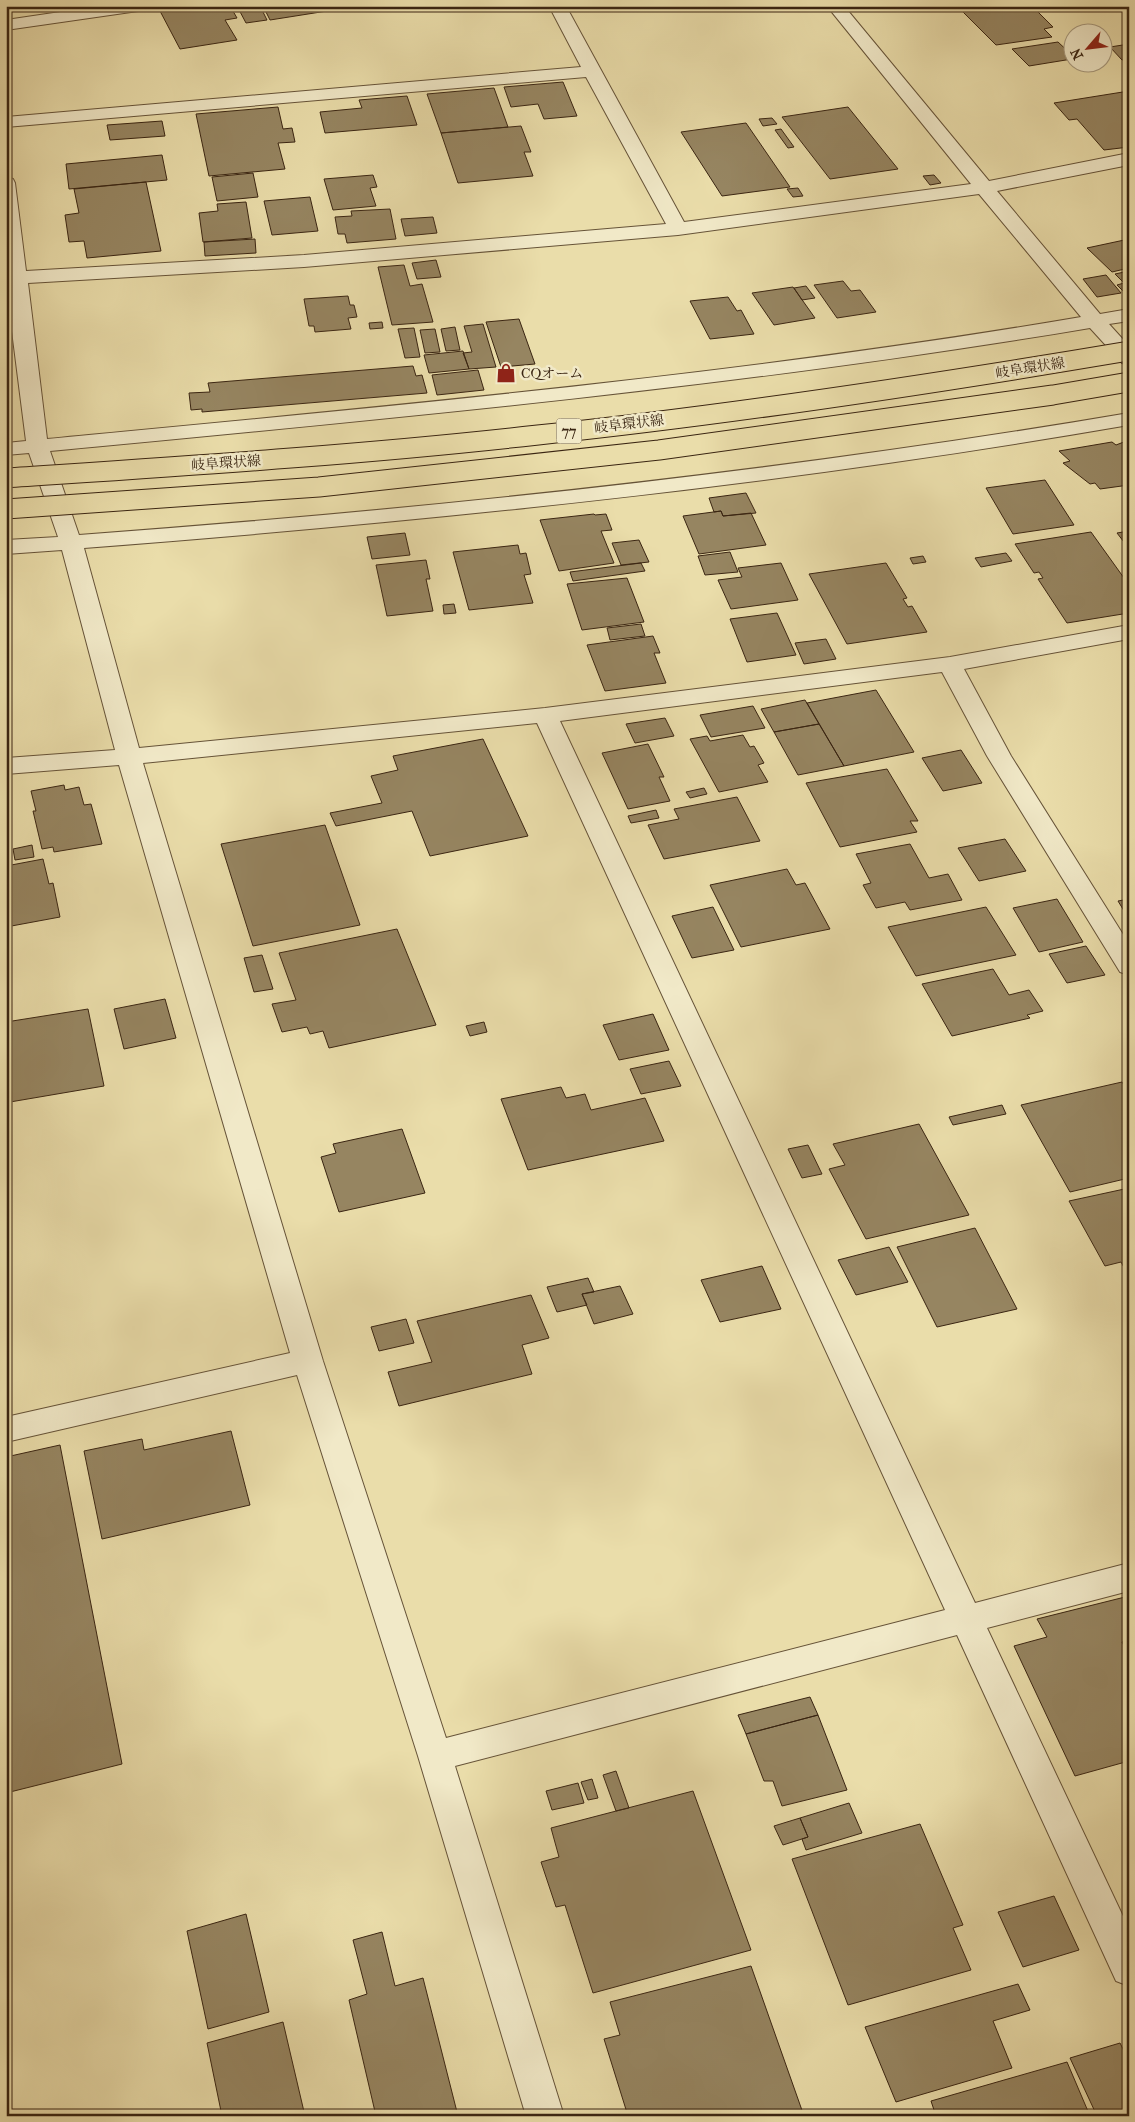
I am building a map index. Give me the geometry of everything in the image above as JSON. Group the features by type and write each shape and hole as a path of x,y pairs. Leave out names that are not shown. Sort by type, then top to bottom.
{"main road":[{"name":"岐阜環状線","path":"6,478 297,458 609,427 843,397 1129,351"},
{"name":"岐阜環状線","path":"6,509 318,487 649,452 1053,395 1129,382"}],"street":[{"path":"6,25 138,6"},
{"path":"557,6 678,229"},
{"path":"834,6 1094,321 1129,358"},
{"path":"6,122 592,71"},
{"path":"12,278 304,261 678,229 984,188 1129,159"},
{"path":"6,183 12,278 37,446 71,543 129,757 308,1362 435,1756 545,2116"},
{"path":"6,448 487,403 946,346 1129,315"},
{"path":"6,547 71,543 460,508 666,486 1055,432 1129,419"},
{"path":"6,766 129,757 545,715 950,664 1129,632"},
{"path":"950,664 999,756 1129,966"},
{"path":"545,715 963,1618 1129,1970"},
{"path":"6,1430 308,1362"},
{"path":"435,1756 1129,1576"}],"building":[{"path":"193,6 230,6 237,18 225,20 237,40 180,49 160,11"},
{"path":"237,6 260,6 267,20 246,23"},
{"path":"263,6 324,6 327,11 270,20"},
{"path":"329,6 349,6 351,8 336,11"},
{"path":"957,6 982,6 985,9 1032,6 1053,27 1044,29 1052,37 996,45"},
{"path":"1058,42 1062,46 1062,61 1029,66 1012,49"},
{"path":"1129,44 1129,59 1122,60 1112,47"},
{"path":"563,82 577,116 544,119 538,104 511,107 504,87"},
{"path":"494,88 508,127 441,133 427,94"},
{"path":"1129,91 1129,147 1104,150 1077,119 1069,120 1054,103"},
{"path":"407,96 417,125 325,133 320,112 362,108 359,100"},
{"path":"278,107 283,129 292,128 295,142 278,143 285,169 209,176 196,114"},
{"path":"848,107 898,169 830,179 782,117"},
{"path":"772,118 777,124 763,126 759,119"},
{"path":"162,121 165,136 110,140 107,125"},
{"path":"746,123 790,187 722,196 681,132"},
{"path":"521,126 531,152 524,152 533,176 458,183 441,133"},
{"path":"781,129 794,147 788,148 775,130"},
{"path":"162,155 167,180 69,189 66,164"},
{"path":"253,173 258,197 217,201 212,177"},
{"path":"373,175 377,187 370,188 376,206 333,210 324,179"},
{"path":"934,175 941,183 930,185 923,176"},
{"path":"146,182 161,251 87,258 84,241 69,242 65,215 79,213 74,189"},
{"path":"798,188 803,196 793,197 787,189"},
{"path":"310,197 318,231 272,235 264,201"},
{"path":"246,202 252,238 203,242 199,213 218,211 217,204"},
{"path":"390,209 396,239 347,243 345,234 338,234 335,217 352,216 351,211"},
{"path":"433,217 437,233 405,236 401,219"},
{"path":"255,239 256,253 205,256 204,242"},
{"path":"1129,239 1129,268 1112,272 1087,248"},
{"path":"436,260 441,277 417,279 412,263"},
{"path":"404,265 410,286 422,284 433,322 392,325 378,267"},
{"path":"1129,271 1129,297 1117,285 1124,283 1115,274"},
{"path":"1106,275 1121,293 1097,297 1083,279"},
{"path":"843,281 851,291 860,290 876,312 837,318 814,285"},
{"path":"806,286 815,298 802,300 794,288"},
{"path":"793,287 815,318 774,325 752,293"},
{"path":"348,296 350,305 354,305 357,317 348,318 351,329 315,332 314,326 309,326 304,299"},
{"path":"728,297 737,311 741,310 754,334 710,339 690,301"},
{"path":"519,319 535,364 501,367 486,322"},
{"path":"382,322 383,328 370,329 369,323"},
{"path":"483,324 496,367 469,369 463,353 472,352 464,326"},
{"path":"455,327 460,350 446,351 441,329"},
{"path":"414,328 420,357 405,358 398,329"},
{"path":"435,329 440,352 425,353 420,330"},
{"path":"463,351 469,369 429,373 424,355"},
{"path":"413,366 416,376 422,375 427,393 202,412 202,409 191,410 189,393 210,392 208,383"},
{"path":"478,370 484,390 437,395 432,375"},
{"path":"1129,440 1129,485 1100,489 1095,483 1090,484 1063,463 1070,461 1059,451 1112,442 1116,445"},
{"path":"1045,480 1074,525 1013,534 986,488"},
{"path":"746,493 756,513 723,516 721,511 714,512 709,498"},
{"path":"721,511 723,516 751,513 766,545 699,554 683,516"},
{"path":"606,514 612,530 601,531 614,563 559,571 540,520"},
{"path":"1129,531 1129,545 1127,546 1117,533"},
{"path":"1091,532 1129,585 1129,613 1067,623 1038,579 1043,578 1039,572 1034,573 1015,544"},
{"path":"405,533 410,555 372,559 367,537"},
{"path":"639,540 649,562 621,565 612,543"},
{"path":"518,545 520,554 526,553 531,574 524,575 533,603 469,610 453,552"},
{"path":"730,552 738,572 705,575 698,556"},
{"path":"1006,553 1012,561 981,567 975,558"},
{"path":"923,556 926,562 913,564 910,558"},
{"path":"426,560 430,579 426,579 433,611 387,616 376,565"},
{"path":"641,563 645,571 573,581 570,572"},
{"path":"781,563 798,600 731,609 718,580 742,577 738,568"},
{"path":"886,563 907,598 903,599 908,607 912,606 927,632 847,644 809,574"},
{"path":"627,578 644,622 582,630 567,584"},
{"path":"454,604 456,613 444,614 443,605"},
{"path":"777,613 796,655 747,662 730,619"},
{"path":"641,624 645,636 610,640 607,628"},
{"path":"653,636 660,653 654,653 666,683 605,691 587,645"},
{"path":"826,639 836,659 804,664 795,643"},
{"path":"876,690 914,752 844,766 807,703"},
{"path":"805,700 819,724 774,732 761,709"},
{"path":"753,706 765,728 711,737 700,715"},
{"path":"665,718 674,736 635,743 626,724"},
{"path":"819,724 844,766 798,775 774,732"},
{"path":"743,735 750,747 754,746 764,763 758,765 768,782 719,792 690,739 707,736 710,741"},
{"path":"483,739 528,836 430,856 412,811 336,826 330,813 382,803 371,776 398,770 393,756"},
{"path":"648,744 664,777 659,777 670,801 628,809 602,753"},
{"path":"961,750 982,783 943,791 922,758"},
{"path":"887,769 918,821 910,821 917,832 840,847 806,783"},
{"path":"64,785 65,790 79,787 84,805 91,804 102,844 54,852 53,847 42,849 33,811 36,811 31,791"},
{"path":"704,788 707,794 690,798 686,792"},
{"path":"737,797 760,841 664,859 648,825 679,819 674,809"},
{"path":"656,810 659,818 631,823 628,816"},
{"path":"325,825 360,925 253,946 221,844"},
{"path":"1005,839 1026,871 979,881 958,848"},
{"path":"910,844 929,878 948,874 962,900 910,910 905,902 876,908 863,885 871,883 856,854"},
{"path":"32,845 34,857 15,860 13,849"},
{"path":"43,859 49,884 53,883 60,917 6,927 6,866"},
{"path":"787,869 796,885 805,883 830,929 741,947 710,885"},
{"path":"1057,899 1083,942 1039,952 1013,908"},
{"path":"1129,899 1129,919 1118,901"},
{"path":"713,907 734,950 692,958 672,916"},
{"path":"986,907 1016,955 916,976 888,927"},
{"path":"397,929 436,1025 329,1048 323,1031 310,1034 307,1027 282,1032 272,1004 296,1000 279,953"},
{"path":"1086,946 1105,975 1067,983 1049,954"},
{"path":"262,955 273,989 254,992 244,958"},
{"path":"993,969 1009,995 1029,990 1043,1011 1027,1015 1030,1018 952,1036 922,984"},
{"path":"165,999 176,1038 124,1049 114,1009"},
{"path":"88,1009 104,1086 10,1102 6,1082 6,1022"},
{"path":"653,1014 669,1050 619,1060 603,1025"},
{"path":"484,1022 487,1032 470,1036 466,1026"},
{"path":"669,1061 681,1086 641,1094 630,1069"},
{"path":"1122,1082 1129,1094 1129,1178 1070,1192 1021,1105"},
{"path":"561,1087 566,1098 585,1094 591,1110 645,1098 664,1141 528,1170 501,1099"},
{"path":"1002,1105 1006,1114 953,1125 949,1117"},
{"path":"919,1124 969,1215 866,1239 829,1169 845,1165 833,1144"},
{"path":"402,1129 425,1193 339,1212 321,1157 336,1153 333,1144"},
{"path":"808,1145 822,1174 802,1178 788,1149"},
{"path":"1129,1188 1129,1273 1127,1273 1121,1262 1105,1266 1069,1201"},
{"path":"975,1228 1017,1309 937,1327 897,1247"},
{"path":"889,1247 908,1282 856,1295 838,1260"},
{"path":"762,1266 781,1309 720,1322 701,1280"},
{"path":"588,1278 594,1292 582,1294 587,1305 557,1312 547,1287"},
{"path":"620,1286 633,1314 594,1324 582,1294"},
{"path":"531,1295 549,1338 522,1345 532,1374 399,1406 388,1372 432,1362 417,1321"},
{"path":"406,1319 414,1343 379,1351 371,1327"},
{"path":"231,1431 250,1505 102,1539 84,1451 142,1439 144,1450"},
{"path":"60,1445 122,1764 6,1793 6,1457"},
{"path":"1129,1596 1129,1640 1122,1642 1129,1655 1129,1761 1075,1776 1014,1646 1047,1637 1037,1619"},
{"path":"810,1697 818,1715 746,1734 738,1715"},
{"path":"818,1715 847,1790 782,1806 773,1781 764,1781 746,1734"},
{"path":"616,1771 629,1808 616,1811 603,1775"},
{"path":"592,1779 598,1798 588,1800 581,1782"},
{"path":"578,1783 584,1803 552,1810 546,1791"},
{"path":"693,1791 751,1950 593,1993 565,1905 556,1907 541,1862 559,1857 551,1828"},
{"path":"849,1803 862,1833 806,1850 802,1839 808,1837 800,1818"},
{"path":"800,1818 808,1837 783,1845 774,1826"},
{"path":"920,1824 963,1925 953,1928 971,1970 848,2005 792,1859"},
{"path":"1054,1896 1079,1950 1023,1967 998,1912"},
{"path":"246,1914 269,2012 208,2029 187,1931"},
{"path":"382,1932 395,1986 423,1978 458,2116 376,2116 349,2000 367,1994 353,1940"},
{"path":"751,1966 804,2116 628,2116 604,2039 620,2035 610,2002"},
{"path":"1018,1984 1030,2010 993,2021 1012,2068 896,2102 865,2027"},
{"path":"283,2022 305,2116 222,2116 207,2043"},
{"path":"1120,2043 1129,2061 1129,2116 1097,2116 1070,2058"},
{"path":"1067,2062 1090,2116 936,2116 931,2101"}],"place":[{"name":"CQオーム","path":"506,373"}]}
